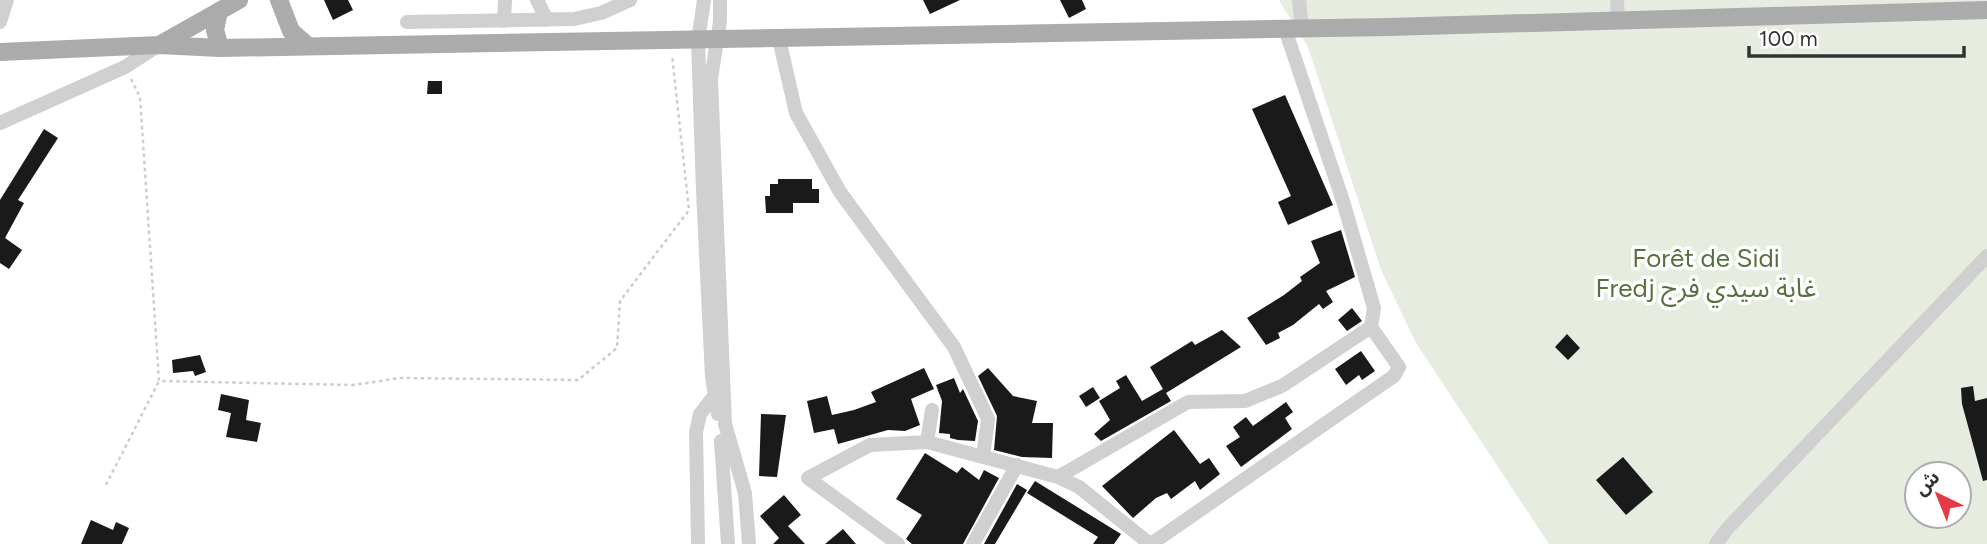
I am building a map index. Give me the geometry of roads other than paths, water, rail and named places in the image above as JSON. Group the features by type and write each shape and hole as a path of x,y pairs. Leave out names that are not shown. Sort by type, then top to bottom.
{"main road":[{"path":"159,45 239,0"},
{"path":"279,0 291,30 307,46"},
{"path":"0,52 159,45 220,48 1293,29 1987,10"},
{"path":"219,11 215,30 220,48"}],"street":[{"path":"0,22 7,0"},
{"path":"504,21 505,0"},
{"path":"537,0 547,20"},
{"path":"407,22 588,17 630,0"},
{"path":"704,0 698,41 725,424 745,493 749,544"},
{"path":"710,191 711,79 720,0"},
{"path":"898,544 808,478 870,445 927,442 1058,477 1079,487 1150,544 1394,376 1399,367 1371,327 1374,308 1293,29 1299,0"},
{"path":"1617,0 1618,20"},
{"path":"779,39 796,113 839,192 954,348 965,369 988,419 983,457"},
{"path":"0,123 125,67 159,45"},
{"path":"712,228 714,396 720,426 729,544"},
{"path":"1716,544 1727,529 1987,256"},
{"path":"1058,477 1188,402 1245,401 1282,386 1371,327"},
{"path":"698,544 696,432 700,414 714,396"},
{"path":"927,442 932,410"},
{"path":"973,544 1017,465"}],"park label":[{"name":"Forêt de Sidi Fredj غابة سيدي فرج","path":"1706,273"}]}
